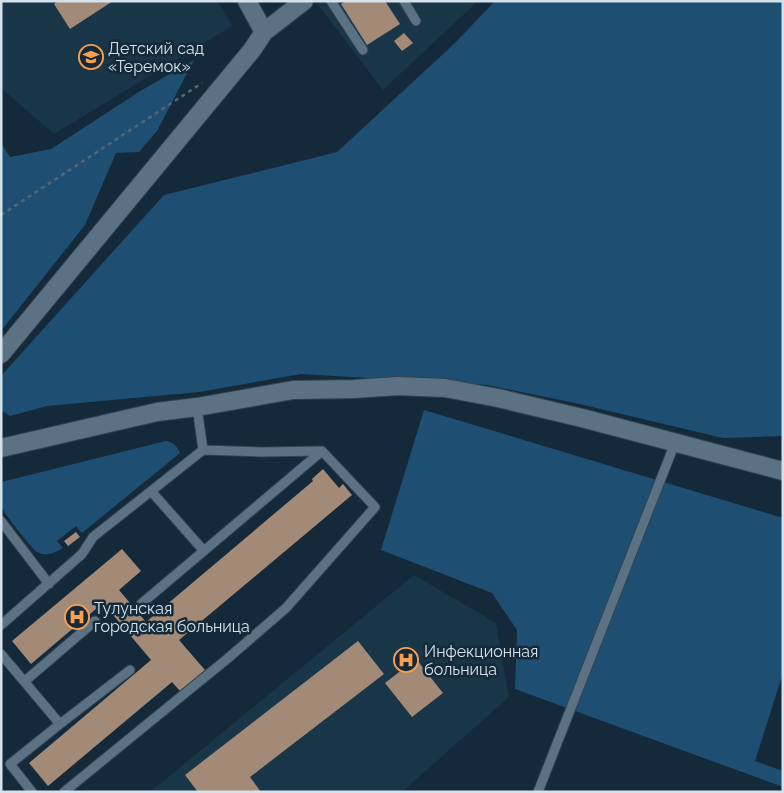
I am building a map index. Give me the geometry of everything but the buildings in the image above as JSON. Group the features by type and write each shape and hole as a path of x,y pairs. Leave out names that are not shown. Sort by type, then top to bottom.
{"street":[{"path":"247,1 264,32"},
{"path":"1,354 252,50 264,32 304,1"},
{"path":"1,448 157,412 293,390 398,386 445,388 498,398 783,471"}],"lane":[{"path":"330,1 364,50"},
{"path":"404,1 416,21"},
{"path":"197,407 203,450"},
{"path":"538,792 675,443"},
{"path":"1,625 82,554 93,537 203,450 261,452 322,451 375,507 286,608 227,659 64,792"},
{"path":"141,604 322,451"},
{"path":"151,491 204,551"},
{"path":"1,521 49,584"},
{"path":"25,681 95,621"},
{"path":"1,654 60,724"},
{"path":"32,792 10,764 130,670"}],"path":[{"path":"1,215 202,83"}],"shaded area":[{"name":"Детский сад «Теремок»","path":"1,1 218,1 232,26 54,134 1,88"},
{"path":"315,1 478,1 383,90"},
{"path":"495,1 783,1 783,436 723,438 575,403 487,385 301,374 199,392 47,406 10,416 1,410 1,376 164,195 337,152 454,44"},
{"path":"194,60 157,131 139,152 116,153 85,225 1,331 1,143 10,157 51,149 142,90"},
{"path":"424,410 783,518 783,673 755,761 783,771 783,787 515,689 517,630 492,593 381,550"},
{"path":"166,441 175,445 180,453 82,533 76,526 57,541 63,548 54,553 44,554 37,552 6,515 1,506 1,482"},
{"name":"Инфекционная больница","path":"414,575 496,623 509,697 402,792 150,792"}],"place":[{"name":"Детский сад «Теремок»","path":"91,57"},
{"name":"Тулунская городская больница","path":"77,617"},
{"name":"Инфекционная больница","path":"406,660"}]}
